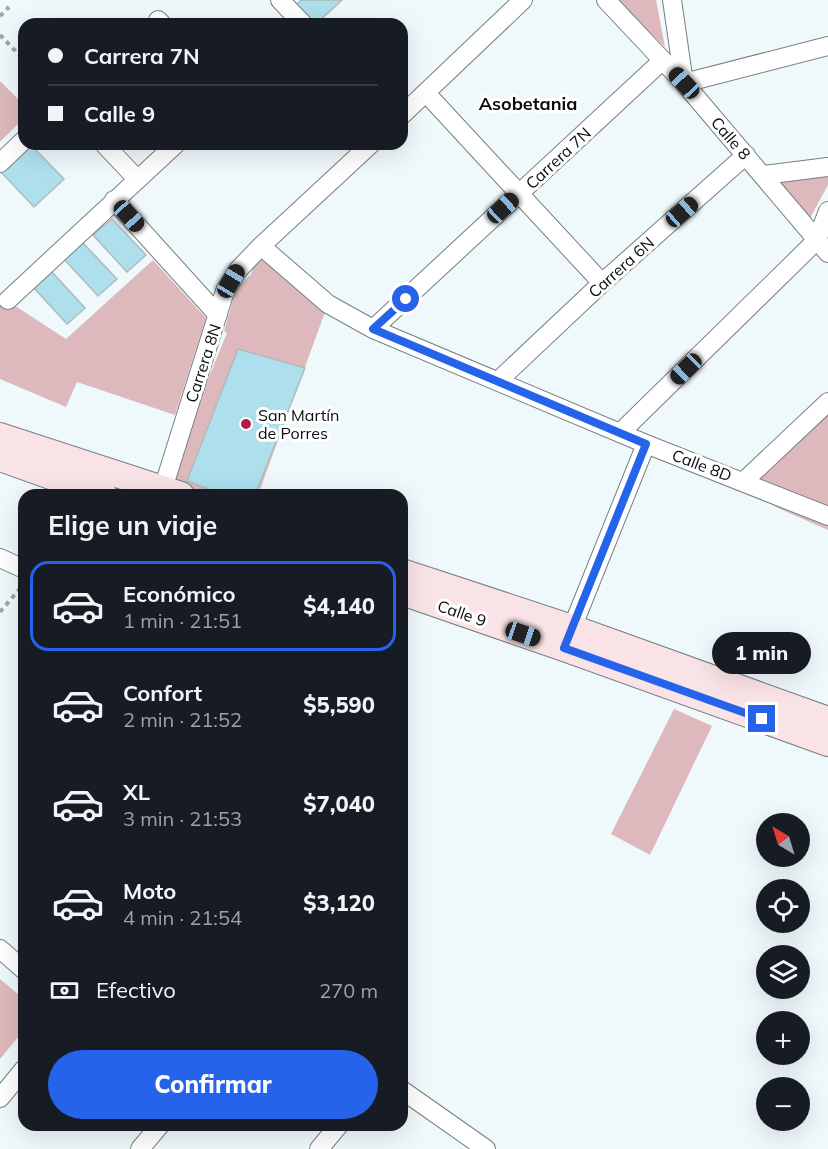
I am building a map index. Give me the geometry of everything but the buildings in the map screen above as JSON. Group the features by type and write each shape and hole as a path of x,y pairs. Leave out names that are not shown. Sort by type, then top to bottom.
{"street":[{"path":"280,0 297,18"},
{"path":"408,110 523,0"},
{"name":"Calle 8","path":"606,0 684,83 823,246"},
{"path":"672,0 684,83 828,46"},
{"name":"Carrera 7N","path":"373,329 663,60"},
{"path":"426,93 602,284"},
{"path":"0,163 18,146"},
{"path":"110,150 137,178"},
{"path":"8,300 169,150"},
{"name":"Carrera 8N","path":"169,489 225,291 238,270 261,246 365,150"},
{"name":"Carrera 6N","path":"498,381 746,155"},
{"path":"764,175 828,168"},
{"path":"114,200 218,315"},
{"path":"620,433 823,246 828,211"},
{"name":"Calle 8D","path":"261,246 328,304 373,329 646,444 828,516"},
{"path":"743,482 828,402"},
{"path":"0,436 156,489"},
{"path":"568,638 646,444"},
{"path":"0,459 87,489"},
{"path":"0,558 18,566"},
{"name":"Calle 9","path":"408,574 828,743"},
{"name":"Calle 9","path":"408,594 568,638 828,720"},
{"path":"0,950 18,965"},
{"path":"0,1098 18,1076"},
{"path":"408,1094 486,1149"},
{"path":"140,1149 155,1131"},
{"path":"319,1149 334,1131"}],"path":[{"path":"0,16 9,7"},
{"path":"0,35 18,54"},
{"path":"0,612 18,591"}],"shaded area":[{"path":"617,0 656,0 665,47"},
{"path":"0,81 18,99 18,124 0,142"},
{"path":"828,173 828,185 809,220 778,180"},
{"path":"261,246 328,304 260,489 163,489 227,333 224,331 236,290 251,274"},
{"path":"153,260 206,318 175,415 77,382 66,407 0,379 0,296 66,339"},
{"path":"828,402 828,530 780,509 747,490"},
{"path":"674,709 712,726 650,855 611,834"},
{"path":"0,979 18,994 18,1037 0,1059"}],"place":[{"name":"San Martín de Porres","path":"246,424"}],"district":[{"name":"Asobetania","path":"528,104"}],"route":[{"path":"406,299 373,329 646,444 564,648 762,719"}]}
